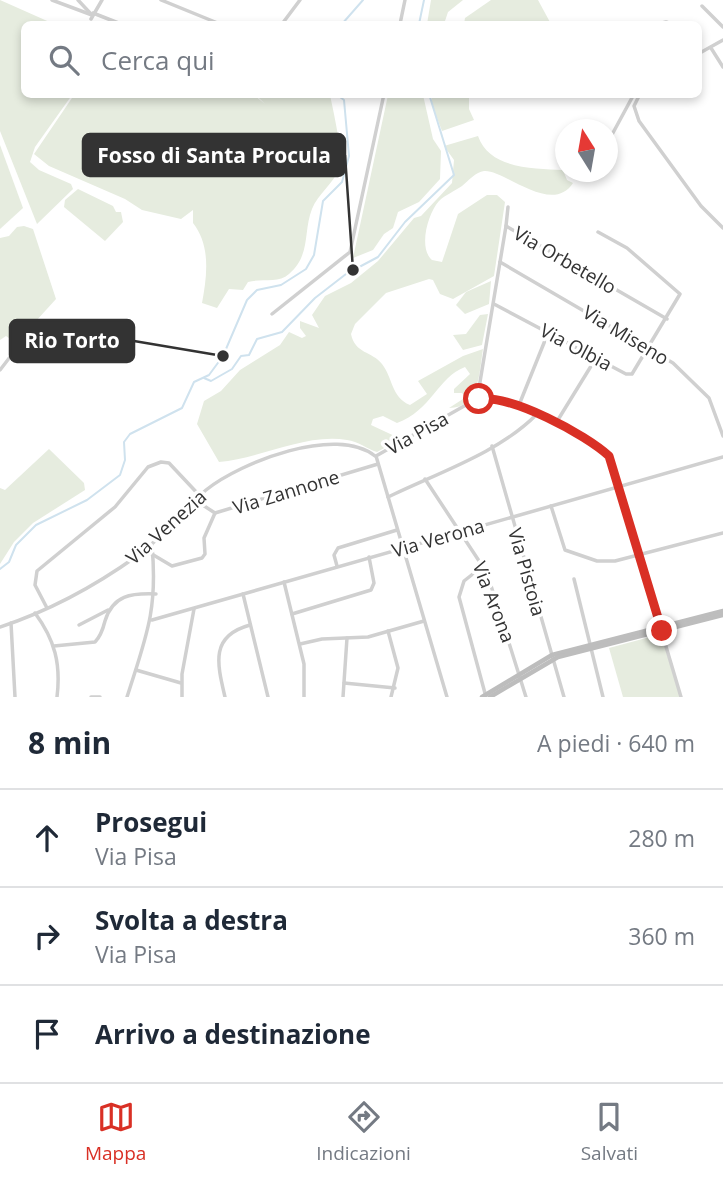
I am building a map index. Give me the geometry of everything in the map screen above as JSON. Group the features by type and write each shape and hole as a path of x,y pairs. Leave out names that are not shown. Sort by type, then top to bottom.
{"street":[{"path":"52,0 110,21"},
{"path":"78,0 92,16"},
{"path":"92,16 102,0"},
{"path":"161,0 213,21"},
{"path":"284,21 300,0"},
{"path":"401,21 405,0"},
{"path":"702,6 723,27"},
{"path":"702,52 723,40"},
{"path":"711,48 723,67"},
{"path":"272,314 350,252 383,98"},
{"path":"618,122 632,98"},
{"path":"638,98 634,106 639,122 701,206 723,229"},
{"path":"506,226 508,207"},
{"name":"Via Orbetello","path":"477,400 506,226 667,319"},
{"name":"Via Olbia","path":"494,304 630,375 680,299 679,290 627,248 598,232"},
{"name":"Via Miseno","path":"500,262 649,346 680,368 704,392 715,409 723,436"},
{"path":"519,405 548,332"},
{"path":"0,370 10,357"},
{"path":"556,424 596,358"},
{"path":"477,400 499,400 519,405 606,453 620,485 681,697"},
{"name":"Via Pisa","path":"447,697 376,456 477,400"},
{"path":"388,497 492,446 517,432 537,414"},
{"name":"Via Venezia","path":"0,627 47,608 99,581 152,545 200,496 239,471 299,448 346,445 362,448 376,456"},
{"name":"Via Pistoia","path":"492,446 564,697"},
{"name":"Via Verona","path":"152,620 723,457"},
{"path":"47,608 35,585 37,571 115,507 148,467 159,462 169,463 200,496"},
{"name":"Via Zannone","path":"195,500 215,513 378,464"},
{"name":"Via Arona","path":"425,479 483,566 496,598 526,697"},
{"path":"551,506 568,553 604,562 723,533"},
{"path":"145,550 173,566 203,557 204,536 215,513"},
{"path":"337,566 334,554 339,547 397,530"},
{"path":"127,697 152,620 156,594 152,545"},
{"path":"292,614 371,590 374,585 369,557"},
{"path":"483,566 464,581 459,598 486,697 552,657 723,613"},
{"path":"574,579 603,697"},
{"path":"284,582 305,669 303,697"},
{"path":"79,625 110,608 128,594 156,594"},
{"path":"243,594 268,697"},
{"path":"54,646 96,642 110,608"},
{"path":"182,697 195,608"},
{"path":"35,613 54,646 59,669 57,697"},
{"path":"300,644 388,631 425,621"},
{"path":"11,623 15,697"},
{"path":"225,697 219,665 223,641 231,631 250,625"},
{"path":"388,631 397,663 395,688 391,697"},
{"path":"343,697 347,638"},
{"path":"136,670 182,683"},
{"path":"344,683 395,688"},
{"path":"91,697 100,697"}],"shaded area":[{"path":"0,0 47,21 21,21 21,98 70,98 35,147 30,162 39,170 71,184 73,189 37,224 0,131"},
{"path":"431,0 463,0 448,12 445,21 428,21"},
{"path":"491,0 538,0 549,21 464,21"},
{"path":"72,98 258,98 265,104 259,98 331,98 338,133 340,163 336,174 312,209 304,251 296,267 280,279 248,282 243,290 229,289 217,308 202,303 205,251 203,241 193,223 193,210 181,219 142,210 125,199 49,166 34,154"},
{"path":"387,98 424,98 433,139 441,151 440,179 419,202 398,212 393,228 384,234 373,250 353,258"},
{"path":"432,98 469,98 469,109 474,120 442,131"},
{"path":"478,136 492,155 503,161 514,165 555,169 555,182 573,183 564,192 553,195 528,189 493,172 484,171 475,175 435,206 426,230 426,247 432,260 442,262 458,214 487,195 497,195 505,202 494,276 453,299 440,294 433,280 429,279 386,293 355,324 351,334 356,345 382,364 399,397 410,405 427,394 418,381 463,356 483,349 479,378 472,395 467,402 449,408 466,397 462,393 454,393 454,389 470,374 465,367 448,378 409,418 397,423 383,416 373,419 371,425 401,439 377,452 351,441 315,440 219,462 197,424 204,401 221,391 240,370 280,345 289,332 302,338 306,336 300,328 300,321 319,328 312,315 325,296 351,283 378,261 414,218 421,216 452,183 454,160 444,146"},
{"path":"0,145 23,208 0,229"},
{"path":"78,189 113,206 116,212 121,212 123,222 105,241 64,207 65,200"},
{"path":"17,227 33,229 56,299 16,343 6,336 0,340 0,238 9,236"},
{"path":"491,281 489,304 465,314 456,305 466,292"},
{"path":"488,314 482,345 463,350 453,335 466,334 480,315"},
{"path":"49,449 84,483 85,490 33,523 14,542 0,564 0,488 5,490"},
{"path":"661,634 680,697 623,697 609,648"}],"waterway":[{"path":"345,21 363,0"},
{"path":"420,21 424,0"},
{"path":"0,569 9,562 16,545 36,525 87,500 120,475 125,460 124,442 130,434 182,408 194,382 209,375 223,356 247,300 257,290 281,285 306,269 314,255 323,201 342,182 349,156 344,100 341,98"},
{"path":"204,378 211,381 232,369 241,356 249,355 257,339 282,332 315,298 346,274 378,257 405,222 454,175 430,98"}],"place":[{"name":"Fosso di Santa Procula","path":"353,270"},
{"name":"Rio Torto","path":"223,356"}],"route":[{"path":"479,399 519,405 609,456 614,464 662,631"}]}
